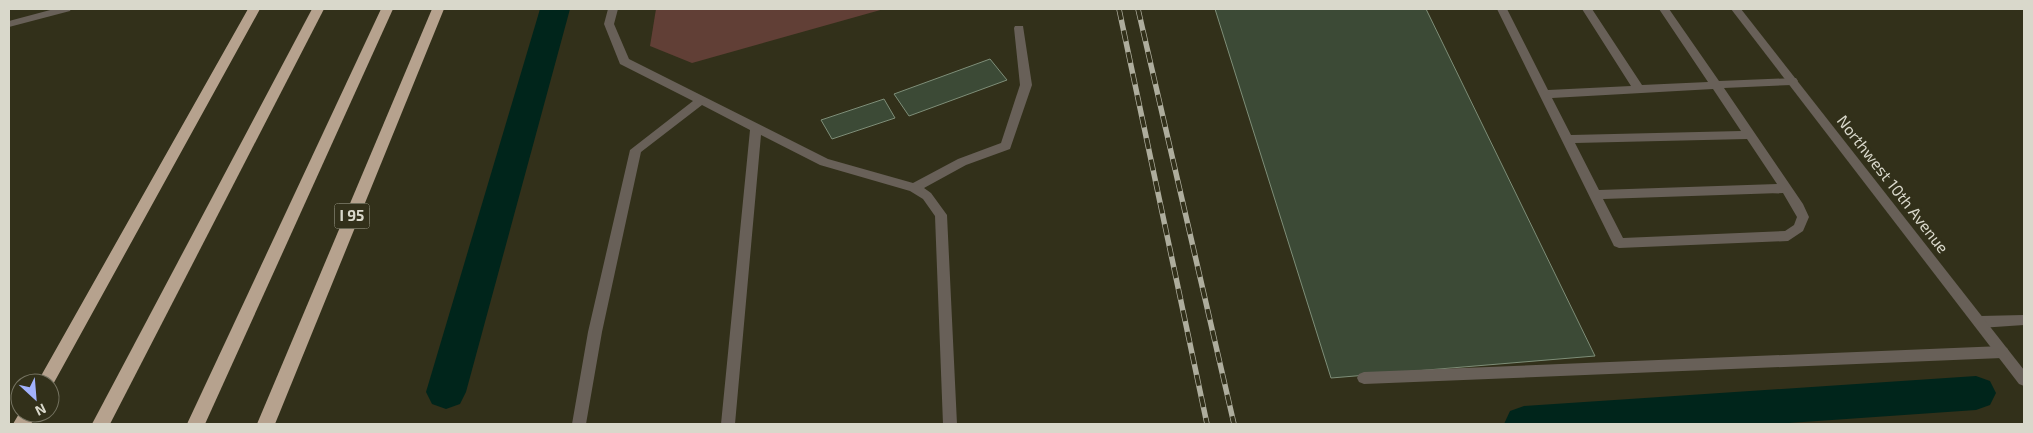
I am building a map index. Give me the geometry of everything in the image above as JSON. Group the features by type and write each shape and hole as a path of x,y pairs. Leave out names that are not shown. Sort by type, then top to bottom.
{"highway":[{"path":"101,424 318,9"},
{"path":"196,424 387,9"},
{"name":"I 95","path":"266,424 438,9"},
{"path":"51,373 250,15"}],"street":[{"path":"9,24 66,9"},
{"path":"613,9 609,24 624,61 824,162 914,188 927,196 941,215 950,424"},
{"path":"1502,9 1619,243 1788,236 1799,228 1803,216 1664,9"},
{"path":"1587,9 1638,88"},
{"name":"Northwest 10th Avenue","path":"1736,9 2024,380"},
{"path":"914,188 962,162 1006,146 1026,84 1019,28"},
{"path":"1545,94 1792,81"},
{"path":"579,424 595,332 636,150 700,101"},
{"path":"728,424 756,128"},
{"path":"1567,139 1749,135"},
{"path":"1595,195 1786,188"},
{"path":"1980,322 2024,320"},
{"path":"1364,378 2002,352"}],"shaded area":[{"path":"656,9 884,9 692,63 650,46"}],"building":[{"path":"1215,9 1426,9 1595,356 1331,378"},
{"path":"990,59 1007,80 909,116 894,94"},
{"path":"884,99 895,118 832,139 821,120"}],"waterway":[{"path":"446,392 555,9"},
{"path":"1524,424 1976,393"}],"railway":[{"path":"1119,9 1207,424"},
{"path":"1138,9 1234,424"}]}
